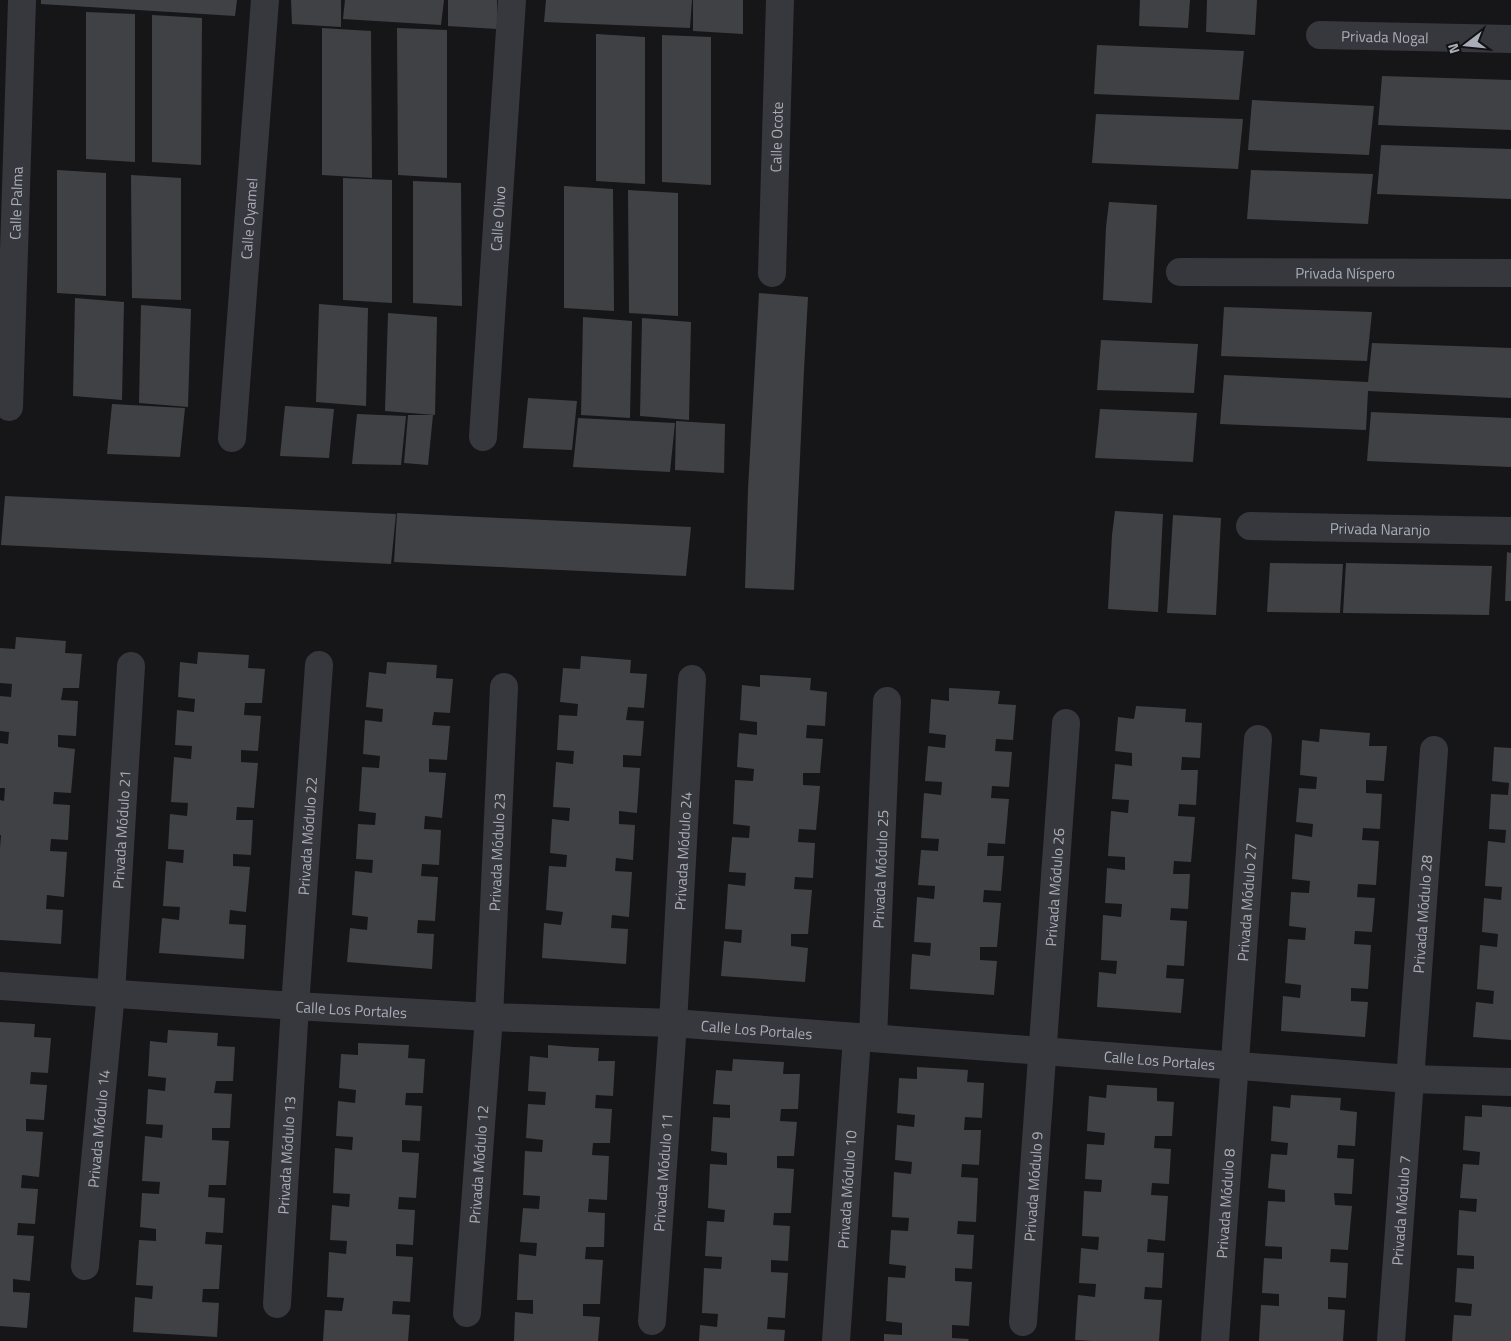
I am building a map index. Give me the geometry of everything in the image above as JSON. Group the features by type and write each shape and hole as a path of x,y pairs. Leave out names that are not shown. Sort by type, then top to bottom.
{"street":[{"name":"Calle Palma","path":"9,407 22,0"},
{"name":"Calle Oyamel","path":"232,438 265,0"},
{"name":"Calle Olivo","path":"483,437 512,0"},
{"name":"Calle Ocote","path":"772,273 780,0"},
{"name":"Privada Nogal","path":"1320,35 1511,39"},
{"name":"Privada Níspero","path":"1180,272 1511,273"},
{"name":"Privada Naranjo","path":"1250,526 1511,531"},
{"name":"Privada Módulo 22","path":"295,1006 319,665"},
{"name":"Privada Módulo 21","path":"111,993 131,666"},
{"name":"Privada Módulo 24","path":"673,1024 692,679"},
{"name":"Privada Módulo 23","path":"489,1017 504,687"},
{"name":"Privada Módulo 25","path":"865,1038 887,701"},
{"name":"Privada Módulo 26","path":"1043,1052 1066,723"},
{"name":"Privada Módulo 27","path":"1235,1066 1258,739"},
{"name":"Privada Módulo 28","path":"1410,1079 1434,750"},
{"name":"Calle Los Portales","path":"0,986 489,1017 673,1024 1410,1079 1511,1082"},
{"name":"Privada Módulo 14","path":"85,1266 111,993"},
{"name":"Privada Módulo 13","path":"277,1304 295,1006"},
{"name":"Privada Módulo 12","path":"467,1313 489,1017"},
{"name":"Privada Módulo 11","path":"652,1321 673,1024"},
{"name":"Privada Módulo 10","path":"836,1341 865,1038"},
{"name":"Privada Módulo 9","path":"1023,1322 1043,1052"},
{"name":"Privada Módulo 8","path":"1215,1341 1235,1066"},
{"name":"Privada Módulo 7","path":"1391,1341 1410,1079"}],"building":[{"path":"41,0 237,0 235,16 41,4"},
{"path":"291,0 341,0 341,27 292,24"},
{"path":"345,0 444,0 441,25 343,19"},
{"path":"448,0 497,0 497,29 448,26"},
{"path":"546,0 692,0 690,28 544,22"},
{"path":"693,0 743,0 743,34 693,31"},
{"path":"1140,0 1190,0 1188,28 1139,26"},
{"path":"1207,0 1257,0 1255,35 1206,32"},
{"path":"86,12 135,14 135,162 86,159"},
{"path":"152,15 202,18 201,165 152,162"},
{"path":"322,28 371,31 372,178 322,175"},
{"path":"397,28 447,30 447,178 398,175"},
{"path":"596,34 645,37 645,184 596,181"},
{"path":"662,35 711,37 711,185 662,182"},
{"path":"1097,45 1244,51 1239,100 1094,94"},
{"path":"1382,76 1511,80 1511,130 1378,125"},
{"path":"1252,100 1374,106 1369,155 1248,150"},
{"path":"1096,114 1243,119 1238,169 1092,163"},
{"path":"1381,145 1511,149 1511,199 1377,194"},
{"path":"57,170 106,173 106,296 57,293"},
{"path":"1251,170 1373,174 1368,224 1247,219"},
{"path":"131,175 181,178 181,300 132,298"},
{"path":"343,178 392,180 392,303 343,300"},
{"path":"413,181 461,183 462,306 413,303"},
{"path":"564,186 613,189 614,311 564,308"},
{"path":"628,190 678,193 678,316 629,313"},
{"path":"1109,202 1157,205 1152,303 1103,300"},
{"path":"759,293 808,297 794,590 745,588 748,489"},
{"path":"75,298 124,302 122,400 73,396"},
{"path":"319,304 368,308 366,406 316,402"},
{"path":"141,305 191,309 188,407 139,403"},
{"path":"1224,307 1372,312 1367,361 1221,356"},
{"path":"388,313 437,317 435,415 385,411"},
{"path":"583,317 632,321 630,418 581,415"},
{"path":"642,318 691,322 689,420 640,416"},
{"path":"1101,340 1198,344 1194,393 1097,390"},
{"path":"1372,343 1511,348 1511,398 1368,391 1366,430 1220,424 1224,375 1368,382"},
{"path":"528,398 577,401 572,450 523,448"},
{"path":"112,404 185,408 180,457 107,454"},
{"path":"285,406 334,409 329,458 280,456"},
{"path":"1100,409 1197,413 1193,462 1095,458"},
{"path":"1371,412 1511,418 1511,467 1367,461"},
{"path":"357,414 406,416 401,465 352,464"},
{"path":"408,415 433,415 428,465 404,463"},
{"path":"578,418 675,423 670,472 573,467"},
{"path":"676,421 725,424 724,473 675,470"},
{"path":"5,496 396,514 391,564 1,545"},
{"path":"1115,511 1163,514 1158,612 1108,609"},
{"path":"397,513 691,527 686,576 394,562"},
{"path":"1173,515 1221,518 1216,615 1167,613"},
{"path":"1507,552 1511,553 1511,601 1505,601"},
{"path":"1270,563 1343,564 1340,613 1267,612"},
{"path":"1346,563 1492,566 1489,615 1343,613"},
{"path":"16,637 66,641 65,653 82,654 79,688 63,688 61,700 78,701 76,736 58,735 58,747 75,749 71,793 54,792 53,804 70,805 68,840 51,839 50,851 67,852 64,897 47,895 46,909 63,910 61,944 0,940 0,800 4,801 5,788 0,788 0,743 8,744 9,732 0,731 0,696 11,697 12,684 0,683 0,648 15,649"},
{"path":"198,652 249,655 248,668 265,669 262,703 245,703 244,715 261,716 258,751 241,750 241,762 258,763 254,808 237,807 236,820 253,820 251,855 233,854 233,866 250,867 246,912 230,910 229,924 246,925 244,959 159,953 162,918 179,920 180,907 163,906 166,861 183,863 184,850 168,849 170,814 187,816 188,803 171,802 174,757 191,759 192,746 175,745 177,710 194,712 195,699 178,697 180,662 197,664"},
{"path":"581,656 631,660 630,673 647,674 644,708 628,707 626,720 644,721 641,756 623,755 623,767 640,768 637,813 619,811 619,824 635,825 633,860 616,858 615,871 632,872 629,917 612,915 611,928 628,929 626,964 542,958 544,923 561,925 563,912 546,910 549,866 566,867 567,855 550,853 552,819 569,821 570,808 553,807 556,762 573,764 574,751 557,750 559,715 577,716 578,704 560,702 563,668 580,669"},
{"path":"387,662 437,665 436,678 453,679 450,713 434,712 432,725 450,726 447,760 429,759 429,772 446,773 442,818 425,816 424,829 441,830 439,865 422,864 421,876 438,877 435,921 418,920 417,933 434,934 432,969 347,962 350,928 367,930 368,917 352,915 355,871 372,873 373,860 356,859 358,824 375,825 376,813 359,811 362,767 379,768 380,756 363,754 365,720 382,722 383,709 366,707 369,672 386,674"},
{"path":"760,675 811,678 810,690 827,692 825,726 807,725 806,738 823,739 820,773 803,773 803,785 820,786 816,830 799,829 798,842 815,843 813,878 795,877 794,889 812,890 808,934 791,934 791,946 808,948 805,982 721,976 724,941 741,943 742,930 725,929 728,884 745,886 746,873 729,872 732,837 749,838 750,826 733,824 735,780 753,781 754,769 737,767 739,733 757,735 757,722 740,720 742,685 760,687"},
{"path":"949,688 1000,691 998,704 1016,705 1013,740 996,739 995,751 1012,752 1009,787 992,786 991,798 1009,799 1005,844 988,843 987,856 1004,856 1001,891 984,890 983,902 1001,903 997,947 980,947 980,960 997,961 994,995 910,989 912,954 930,956 931,943 914,942 917,897 934,899 935,886 918,885 921,850 938,851 939,839 921,838 924,793 941,795 942,782 925,781 928,746 945,748 946,735 929,733 931,699 949,701"},
{"path":"1136,706 1186,709 1185,722 1202,723 1200,758 1182,757 1181,770 1198,770 1196,805 1179,804 1178,816 1195,817 1191,862 1174,861 1173,874 1190,874 1188,909 1171,908 1170,920 1187,921 1184,966 1167,965 1166,978 1184,979 1181,1013 1097,1007 1099,972 1116,974 1117,961 1101,960 1103,915 1121,917 1122,904 1105,903 1107,868 1125,870 1125,857 1108,856 1111,811 1128,813 1129,800 1112,799 1115,764 1132,766 1132,753 1115,751 1118,717 1134,719"},
{"path":"1320,729 1370,733 1369,746 1387,746 1384,781 1366,780 1366,793 1382,794 1380,829 1363,828 1362,840 1379,841 1376,885 1358,884 1357,897 1375,898 1372,932 1355,931 1354,944 1371,945 1368,989 1351,988 1351,1001 1368,1002 1365,1037 1281,1031 1283,996 1300,998 1301,985 1285,983 1288,939 1305,940 1306,928 1289,926 1291,892 1309,893 1310,881 1292,879 1295,834 1312,837 1313,824 1296,822 1299,788 1316,789 1317,777 1300,775 1302,740 1319,742"},
{"path":"1494,747 1511,748 1511,1040 1473,1037 1476,1002 1493,1004 1494,991 1477,989 1480,945 1497,947 1498,934 1482,932 1484,898 1501,900 1502,887 1485,886 1488,841 1505,843 1506,830 1489,829 1491,794 1508,795 1509,783 1492,781"},
{"path":"0,1022 35,1024 34,1037 51,1038 48,1073 31,1072 30,1084 47,1085 44,1120 26,1119 26,1131 43,1132 39,1177 22,1175 21,1188 38,1189 35,1224 18,1223 17,1235 34,1236 30,1281 13,1279 13,1292 30,1293 27,1328 0,1326"},
{"path":"168,1030 218,1033 217,1046 235,1047 233,1081 216,1081 214,1093 232,1094 230,1128 212,1128 212,1140 229,1141 226,1185 209,1185 208,1197 225,1198 223,1233 206,1232 205,1244 222,1245 219,1289 203,1289 202,1302 219,1303 217,1337 133,1332 135,1297 152,1299 153,1286 136,1285 139,1240 156,1241 156,1229 140,1227 142,1193 159,1194 160,1182 142,1181 145,1136 162,1138 163,1125 146,1124 148,1089 165,1091 166,1078 148,1076 150,1041 167,1043"},
{"path":"358,1043 409,1045 408,1058 425,1059 423,1093 406,1093 405,1105 422,1106 420,1141 402,1140 402,1152 419,1153 416,1198 399,1197 398,1209 415,1210 413,1245 396,1244 396,1256 413,1257 410,1302 393,1301 392,1314 410,1315 408,1341 323,1341 325,1310 342,1311 344,1298 327,1297 329,1252 346,1254 347,1241 330,1240 332,1205 349,1207 350,1194 333,1193 335,1148 352,1150 353,1137 336,1136 338,1101 355,1103 356,1090 339,1088 341,1054 358,1055"},
{"path":"548,1045 599,1048 598,1061 615,1061 613,1096 596,1095 595,1108 612,1109 610,1143 593,1143 592,1155 609,1156 607,1200 589,1199 588,1212 605,1213 604,1247 586,1247 585,1259 603,1260 600,1304 583,1304 583,1316 600,1317 598,1341 514,1341 515,1312 533,1314 533,1300 517,1300 519,1254 536,1256 537,1243 520,1242 523,1208 539,1209 540,1196 523,1195 525,1151 542,1152 543,1140 526,1138 528,1104 545,1105 546,1092 528,1091 530,1056 548,1058"},
{"path":"733,1059 784,1062 783,1074 800,1074 798,1109 781,1109 780,1121 797,1122 794,1156 777,1156 777,1168 794,1169 791,1213 774,1213 773,1225 790,1226 788,1261 771,1260 771,1272 788,1273 785,1318 768,1317 767,1329 785,1330 784,1341 699,1341 700,1325 717,1327 718,1314 702,1313 704,1268 721,1269 722,1257 705,1256 707,1221 724,1222 725,1210 708,1208 710,1164 727,1165 727,1153 711,1151 713,1117 730,1118 730,1105 713,1104 716,1070 732,1071"},
{"path":"917,1067 968,1070 967,1082 984,1083 982,1118 965,1117 964,1130 981,1130 979,1165 962,1164 961,1177 978,1178 976,1222 958,1221 957,1234 974,1235 972,1269 955,1268 955,1281 972,1282 969,1326 952,1325 952,1338 969,1339 968,1341 884,1341 884,1334 902,1335 902,1323 886,1321 888,1277 905,1278 906,1266 889,1264 891,1230 908,1231 909,1218 892,1217 894,1172 911,1174 912,1162 895,1160 897,1125 914,1127 915,1115 897,1113 899,1078 917,1079"},
{"path":"1107,1085 1157,1088 1157,1101 1174,1102 1172,1136 1155,1136 1154,1148 1171,1149 1169,1184 1152,1183 1151,1195 1168,1196 1165,1241 1148,1239 1147,1252 1164,1253 1162,1288 1145,1287 1144,1299 1162,1300 1159,1341 1075,1340 1078,1295 1095,1297 1096,1284 1079,1283 1081,1248 1098,1250 1099,1237 1082,1236 1084,1191 1101,1192 1102,1180 1085,1179 1087,1144 1104,1145 1105,1133 1087,1131 1089,1096 1106,1098"},
{"path":"1291,1095 1341,1098 1340,1110 1357,1112 1355,1146 1338,1145 1337,1158 1354,1159 1352,1194 1334,1193 1335,1205 1352,1206 1348,1250 1331,1249 1330,1262 1348,1263 1346,1298 1328,1297 1328,1309 1345,1310 1343,1341 1259,1341 1261,1305 1279,1306 1279,1294 1262,1293 1264,1258 1282,1259 1282,1247 1265,1246 1268,1201 1285,1202 1285,1190 1268,1188 1271,1154 1287,1155 1288,1143 1271,1141 1273,1106 1290,1108"},
{"path":"1482,1105 1511,1107 1511,1341 1452,1341 1454,1315 1471,1316 1472,1304 1455,1302 1457,1268 1474,1269 1474,1256 1457,1255 1459,1210 1476,1212 1477,1199 1460,1198 1463,1164 1479,1165 1480,1152 1463,1150 1465,1116 1482,1117"}]}
